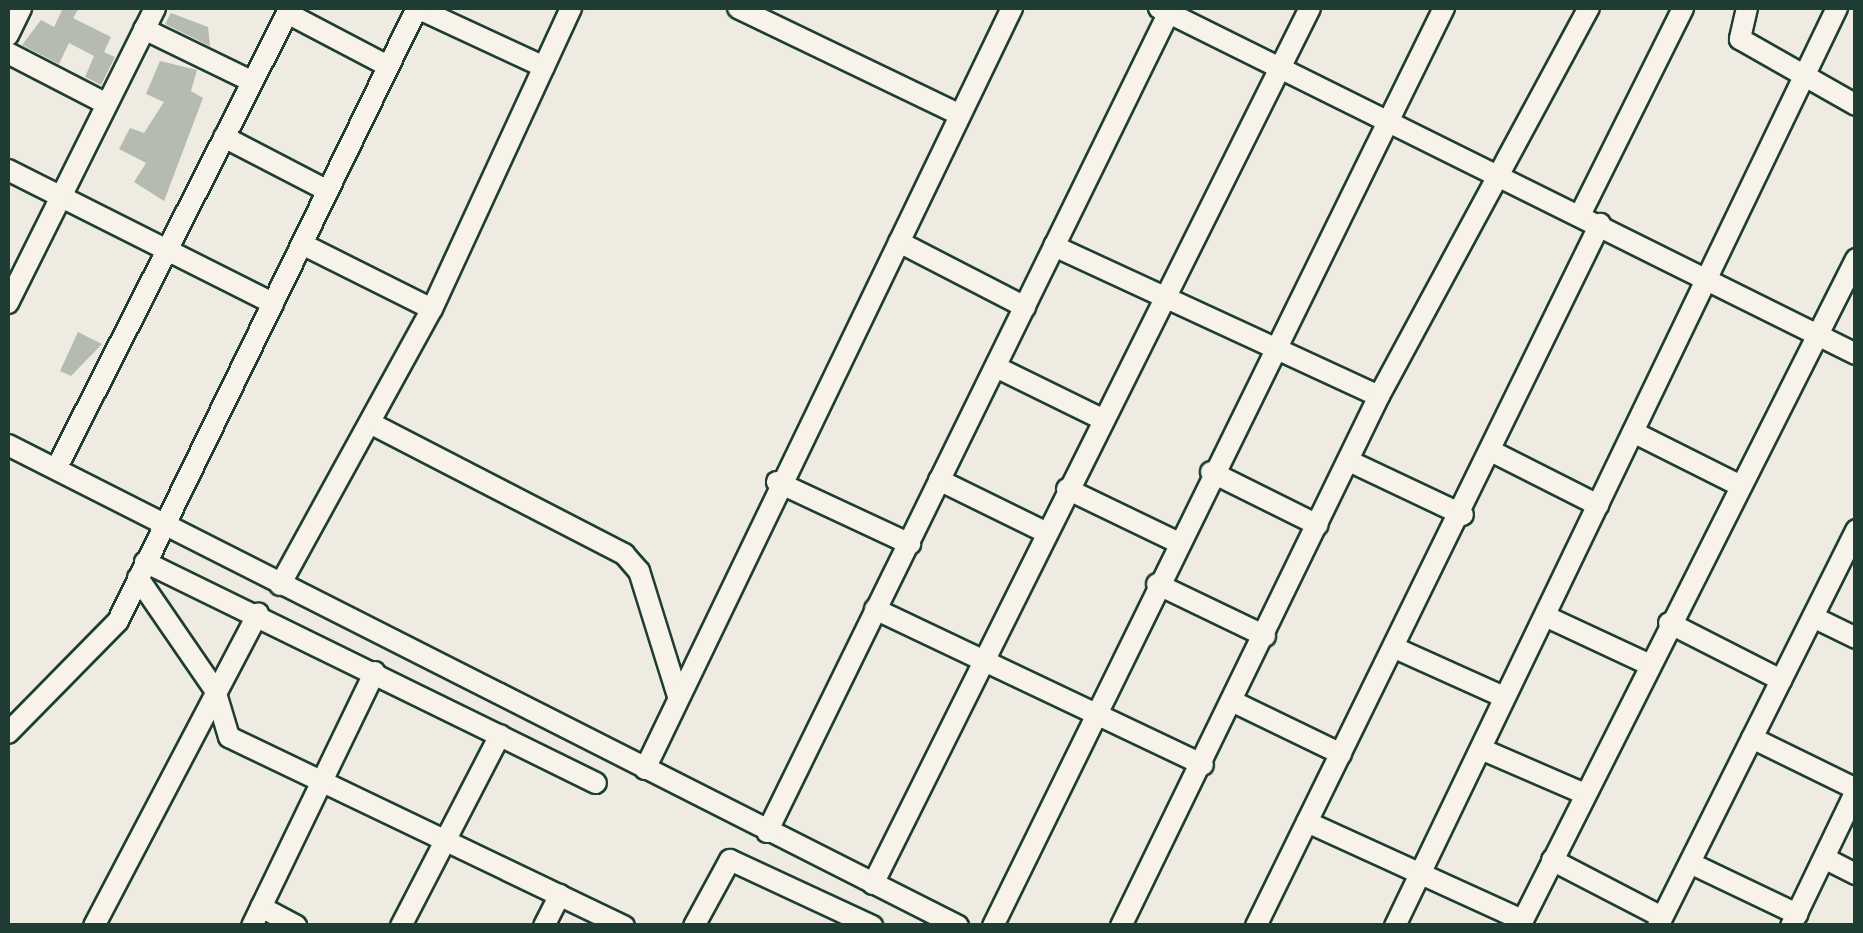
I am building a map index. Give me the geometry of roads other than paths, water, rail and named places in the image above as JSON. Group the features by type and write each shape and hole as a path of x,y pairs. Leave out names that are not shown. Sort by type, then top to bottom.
{"street":[{"path":"8,35 21,8"},
{"path":"8,303 155,8"},
{"path":"8,732 112,630 417,8 544,66"},
{"path":"280,585 372,424 432,308 571,8"},
{"path":"738,8 960,115"},
{"path":"645,769 778,482 1012,8"},
{"path":"873,884 1045,532 1310,8"},
{"path":"992,926 1090,715 1444,8"},
{"path":"1121,926 1234,702 1379,396 1589,8"},
{"path":"1580,215 1683,8"},
{"path":"1746,8 1740,39 1856,105"},
{"path":"1395,926 1710,281 1801,77 1838,8"},
{"path":"767,832 996,367 1165,9 1856,354"},
{"path":"56,469 289,10 388,66"},
{"path":"144,29 251,81"},
{"path":"8,53 106,104"},
{"path":"224,138 328,192"},
{"path":"8,170 273,303"},
{"path":"1256,926 1463,515 1600,224"},
{"path":"899,242 1025,307"},
{"path":"302,244 432,308"},
{"path":"1054,246 1162,300 1379,396"},
{"path":"1307,822 1521,923 1737,484 1856,259"},
{"path":"996,367 1102,419"},
{"path":"372,424 624,554 639,570 678,696"},
{"path":"1633,432 1737,484"},
{"path":"8,445 958,926"},
{"path":"1492,452 1598,505"},
{"path":"1349,462 1463,515"},
{"path":"1211,472 1318,526"},
{"path":"940,480 1045,532"},
{"path":"778,482 910,544"},
{"path":"1068,488 1177,542"},
{"path":"1552,860 1660,921 1856,530"},
{"path":"142,570 258,613 596,783"},
{"path":"142,570 215,690 223,733 624,926"},
{"path":"1156,584 1265,636"},
{"path":"875,609 982,664 1202,766"},
{"path":"94,926 258,613"},
{"path":"1545,616 1648,664"},
{"path":"1813,616 1856,638"},
{"path":"1669,623 1780,680"},
{"path":"1395,648 1504,697"},
{"path":"296,926 256,916 374,672"},
{"path":"1234,702 1340,754"},
{"path":"401,926 500,735"},
{"path":"1690,863 1794,920 1826,859 1856,790 1752,738"},
{"path":"1481,749 1585,794"},
{"path":"1826,859 1856,874"},
{"path":"694,926 730,860 850,921 872,926"},
{"path":"544,926 560,894"}]}
